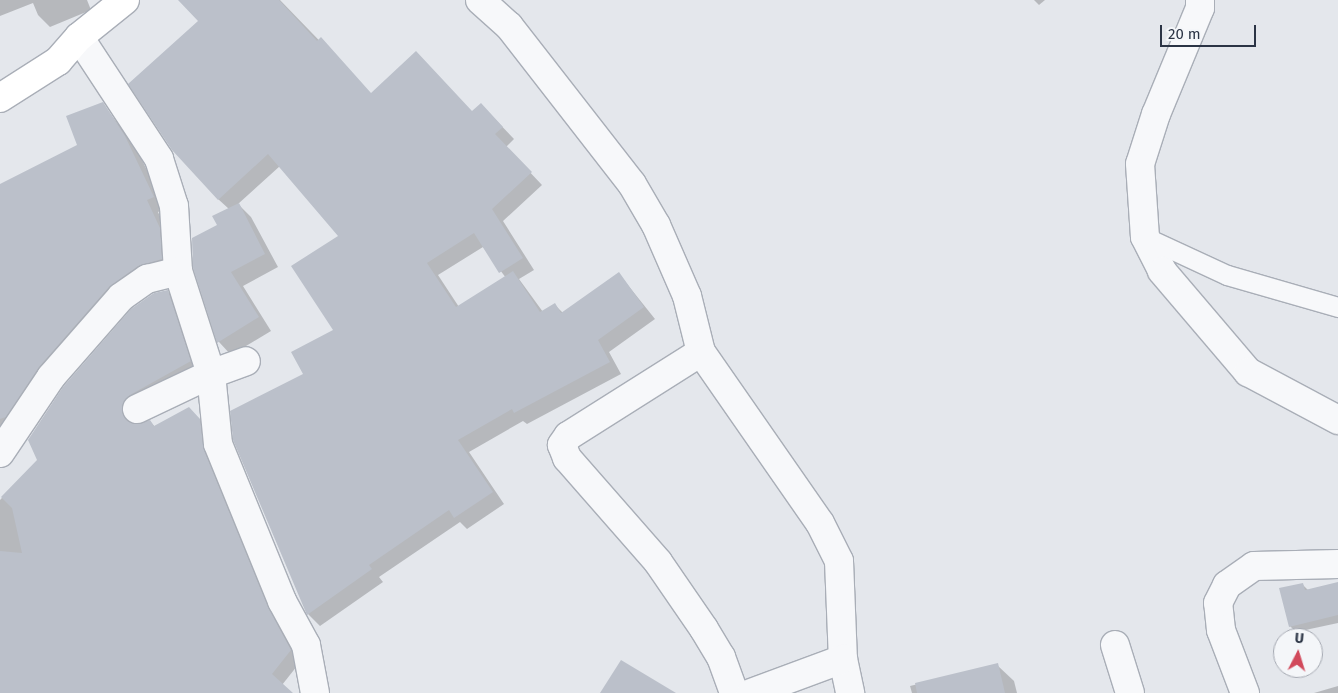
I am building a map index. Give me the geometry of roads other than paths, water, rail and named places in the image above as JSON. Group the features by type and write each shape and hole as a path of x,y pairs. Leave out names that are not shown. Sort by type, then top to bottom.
{"highway":[{"path":"0,98 58,61 79,37 125,0"}],"street":[{"path":"480,0 509,26 632,184 656,225 687,296 701,352 820,523 838,561 843,659 850,693"},
{"path":"1200,0 1200,8 1156,114 1140,164 1144,237 1162,271 1248,372 1338,420"},
{"path":"79,37 159,159 174,206 178,271 211,374 218,444 282,601 306,645 315,693"},
{"path":"0,453 52,377 121,296 147,279 178,271"},
{"path":"701,352 568,436 562,445 567,458 658,562 720,657 734,693"},
{"path":"137,409 211,374 246,361"},
{"path":"1245,693 1221,630 1218,603 1227,585 1254,566 1338,564"},
{"path":"1115,645 1130,693"},
{"path":"751,693 843,659"}],"lane":[{"path":"1144,237 1227,275 1338,307"}]}
